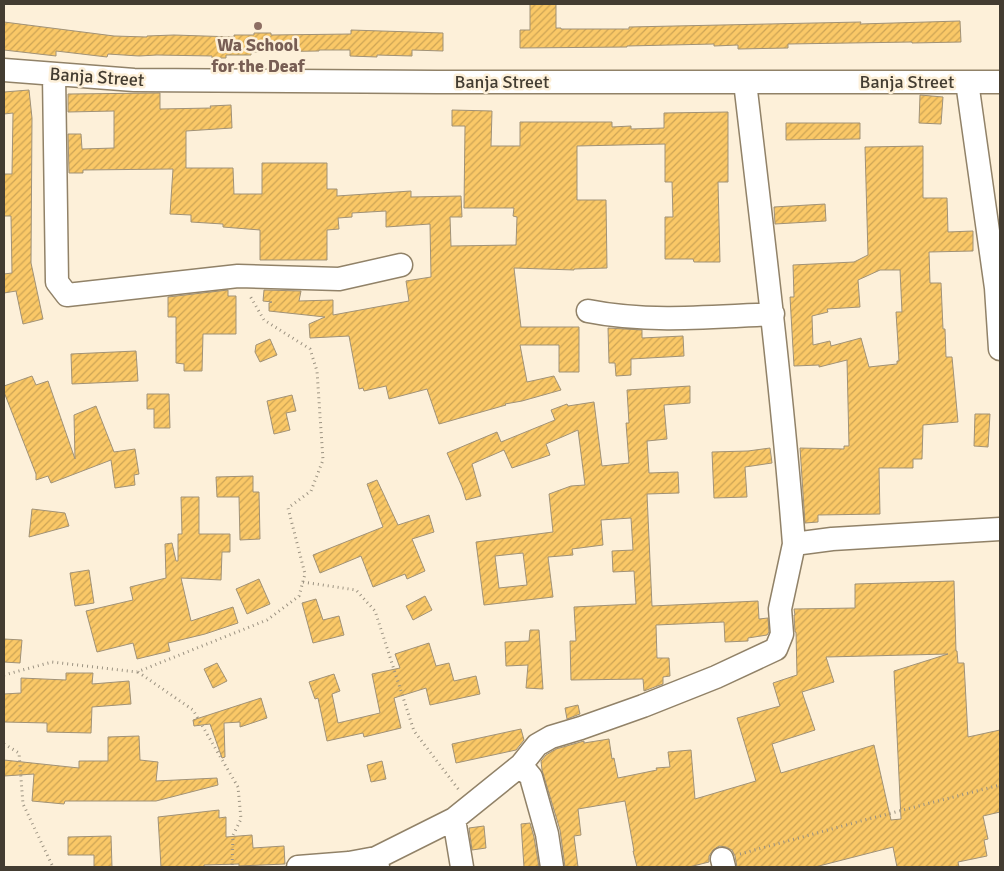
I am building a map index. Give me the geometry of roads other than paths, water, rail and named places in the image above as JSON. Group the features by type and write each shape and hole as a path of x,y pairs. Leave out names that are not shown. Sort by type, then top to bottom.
{"street":[{"name":"Banja Street","path":"4,70 134,80 1000,82"},
{"path":"54,74 57,282 67,295 238,276 340,279 401,265"},
{"path":"298,867 377,863 462,812 521,765 537,745 551,737 581,728 707,681 776,649 782,634 780,608 794,544 772,314 745,82"},
{"path":"967,82 998,288 1000,349"},
{"path":"588,310 640,317 772,314"},
{"path":"794,544 832,539 1000,529"},
{"path":"521,765 531,777 547,834 552,867"},
{"path":"462,812 462,867"}],"place":[{"name":"Wa School for the Deaf","path":"258,26"}]}
